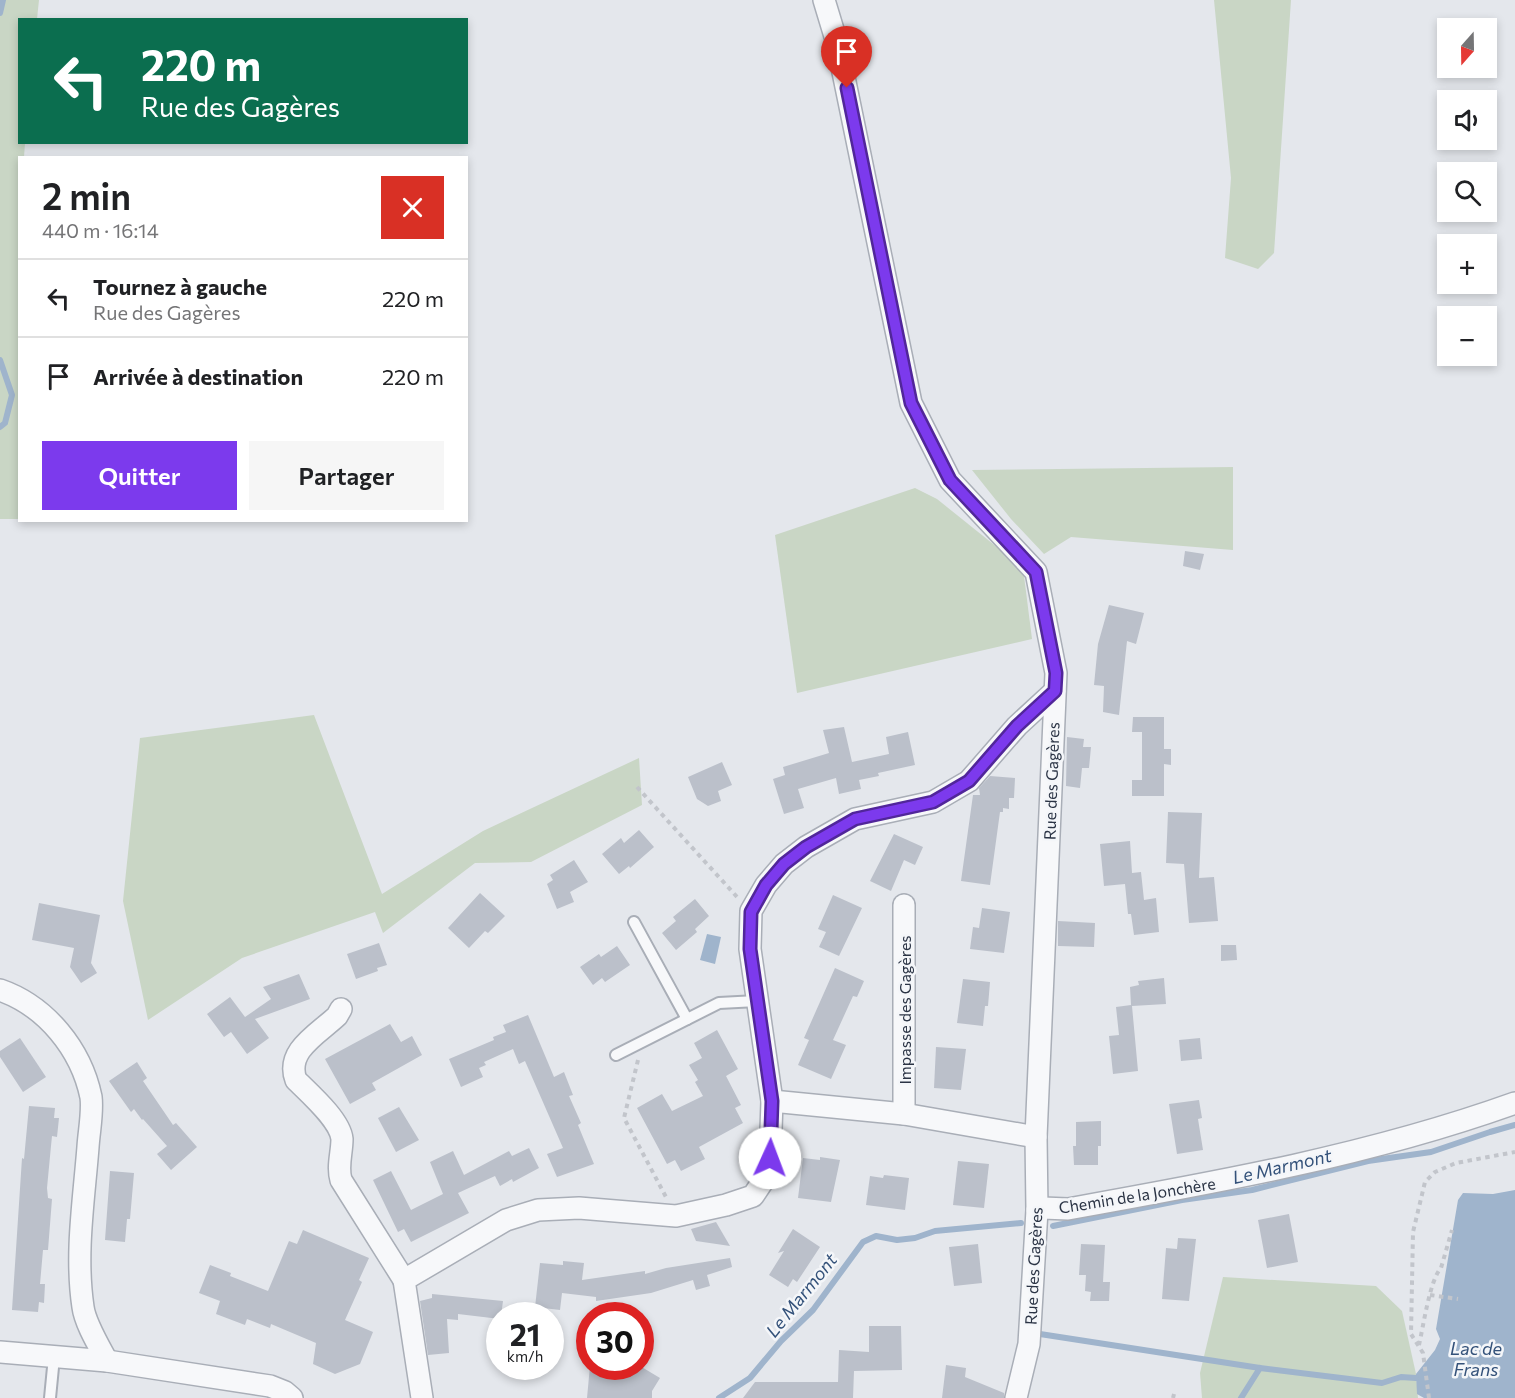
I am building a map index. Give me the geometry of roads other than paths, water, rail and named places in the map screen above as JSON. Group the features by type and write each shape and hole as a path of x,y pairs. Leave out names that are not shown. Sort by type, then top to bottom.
{"street":[{"name":"Rue des Gagères","path":"824,0 837,43 911,403 950,480 1036,572 1056,673 1036,1137 1037,1210 1029,1344 1016,1398"},
{"path":"404,1280 506,1220 538,1210 579,1208 676,1216 726,1205 753,1196 763,1181 770,1158 772,1101 750,949 751,912 766,885 784,864 806,847 855,819 933,802 969,781 1017,726 1055,691"},
{"name":"Impasse des Gagères","path":"904,905 904,1114"},
{"path":"0,990 13,994 39,1010 64,1037 81,1066 91,1098 80,1265 83,1309 107,1361"},
{"path":"341,1009 337,1016 298,1051 293,1071 297,1080 340,1128 341,1150 338,1170 341,1180 404,1280 422,1398"},
{"path":"772,1101 904,1114 1036,1137"},
{"name":"Chemin de la Jonchère","path":"1037,1210 1043,1208 1068,1209 1249,1176 1359,1151 1457,1124 1515,1103"},
{"path":"0,1352 107,1361 270,1386 285,1392 292,1398"}],"lane":[{"path":"634,922 687,1019"},
{"path":"616,1055 719,1003 757,1001"},
{"path":"50,1398 54,1357"}],"water":[{"path":"707,934 721,937 715,964 700,960"},
{"name":"Lac de Frans","path":"1515,1190 1515,1398 1424,1398 1417,1394 1416,1374 1435,1350 1440,1339 1436,1329 1458,1200 1463,1193 1493,1194"}],"waterway":[{"path":"0,13 3,0"},
{"path":"0,360 12,395 5,423 0,427"},
{"name":"Le Marmont","path":"1053,1226 1182,1200 1252,1190 1368,1161 1431,1152 1515,1125"},
{"name":"Le Marmont","path":"719,1398 750,1378 781,1341 813,1310 863,1242 876,1236 897,1240 915,1238 935,1231 1021,1223"},
{"path":"1040,1334 1260,1368 1382,1383 1401,1377 1416,1378"},
{"path":"1241,1398 1260,1368"}]}
